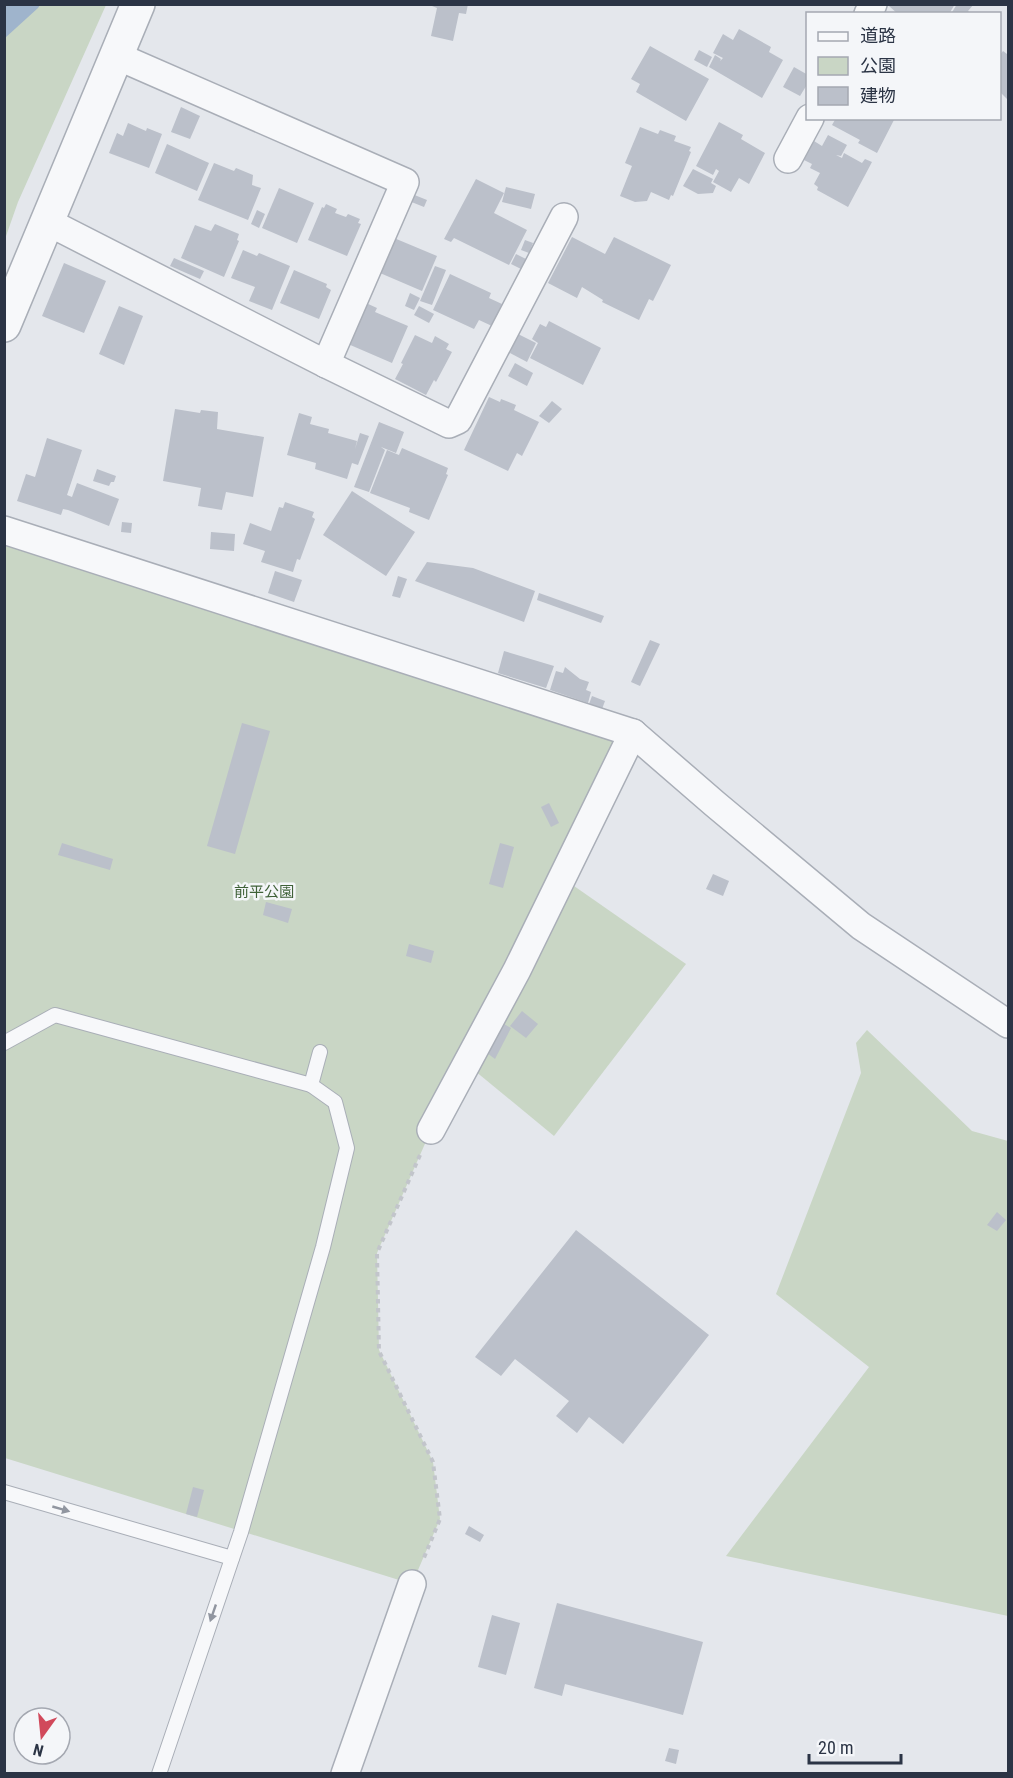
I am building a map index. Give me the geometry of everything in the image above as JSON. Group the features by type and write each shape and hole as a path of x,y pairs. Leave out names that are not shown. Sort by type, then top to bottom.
{"street":[{"path":"4,324 138,4"},
{"path":"117,56 405,182 326,364"},
{"path":"788,159 809,120"},
{"path":"48,222 448,424 458,420 564,217"},
{"path":"4,530 633,733 861,926 1008,1024"},
{"path":"431,1130 517,970 633,733"},
{"path":"345,1773 412,1584"}],"lane":[{"path":"4,1043 56,1015 311,1084 335,1102 347,1148 323,1247 232,1558 159,1773"},
{"path":"311,1084 320,1052"},
{"path":"4,1492 232,1558"}],"path":[{"path":"412,1584 440,1519 433,1462 379,1350 377,1253 431,1130"}],"green space":[{"path":"5,5 106,5 18,202 5,239"},
{"name":"前平公園","path":"5,545 633,733 431,1130 377,1253 379,1350 433,1462 440,1519 412,1584 5,1458"},
{"path":"574,886 686,964 554,1136 469,1066"},
{"path":"867,1030 972,1131 1008,1141 1008,1616 726,1556 869,1367 776,1294 861,1073 856,1043"}],"water":[{"path":"5,4 40,4 40,5 5,38"}],"building":[{"path":"427,4 468,4 466,14 459,13 453,41 431,36 437,8"},
{"path":"890,4 955,4 950,12 896,12 889,6"},
{"path":"957,4 974,4 969,12 952,12"},
{"path":"739,29 771,47 769,52 783,60 762,98 709,67 715,55 721,59 720,61 723,58 713,53 723,34 733,40"},
{"path":"650,46 709,79 686,121 636,92 640,84 631,79"},
{"path":"699,50 712,57 707,67 694,60"},
{"path":"1003,51 1007,54 1008,52 1008,100 1001,93 1001,54"},
{"path":"794,67 806,74 806,86 800,96 783,87"},
{"path":"181,107 200,116 190,139 171,132"},
{"path":"835,120 894,120 877,153 858,143 860,140 832,125"},
{"path":"719,122 743,135 741,139 765,153 749,184 739,178 731,192 713,182 719,171 716,169 713,175 696,166"},
{"path":"128,123 146,131 147,128 162,134 149,168 109,153 117,133 123,136"},
{"path":"640,127 658,134 660,130 676,136 674,141 691,147 673,196 671,195 669,200 651,192 647,201 635,202 620,196 632,166 625,163"},
{"path":"828,135 847,145 841,156 836,155 842,158 844,153 862,163 865,159 872,162 848,207 817,190 818,187 814,184 820,173 810,168 812,164 804,160 814,141 822,146"},
{"path":"167,144 209,163 197,191 155,173"},
{"path":"214,163 253,175 252,185 261,188 248,220 198,200"},
{"path":"693,169 713,179 711,183 716,186 713,193 698,194 683,186"},
{"path":"476,179 504,193 494,213 527,230 509,265 454,238 451,242 444,239"},
{"path":"506,187 535,194 531,209 502,202"},
{"path":"279,188 314,203 297,243 262,228"},
{"path":"412,194 427,200 424,207 409,201"},
{"path":"326,204 337,209 335,213 346,217 348,214 360,219 358,223 361,224 347,256 308,240 322,207 324,208"},
{"path":"257,210 265,214 259,228 251,224"},
{"path":"215,224 239,234 237,240 239,241 224,277 181,258 195,225 211,231"},
{"path":"572,237 605,254 614,237 671,265 653,301 649,299 639,320 602,302 603,300 582,287 577,298 548,283"},
{"path":"394,238 437,256 422,291 380,273"},
{"path":"525,240 533,243 529,253 521,250"},
{"path":"243,250 257,256 259,253 290,266 272,310 249,301 255,287 231,278"},
{"path":"516,254 526,259 521,269 511,264"},
{"path":"174,258 204,271 200,279 170,266"},
{"path":"64,263 106,281 84,333 42,316"},
{"path":"435,266 446,270 432,305 420,301"},
{"path":"294,270 327,284 326,287 331,290 319,319 280,303"},
{"path":"450,274 491,293 489,298 502,304 492,326 479,320 474,329 433,310"},
{"path":"410,293 420,298 414,310 405,306"},
{"path":"366,303 377,308 375,312 408,326 392,363 348,344"},
{"path":"119,306 143,316 124,365 99,354"},
{"path":"419,306 434,314 429,323 414,315"},
{"path":"549,321 601,348 583,385 530,358 538,343 532,339 540,324 546,327"},
{"path":"518,334 536,343 527,362 510,353"},
{"path":"415,335 432,343 435,336 449,344 446,349 452,352 436,382 434,380 426,395 395,379"},
{"path":"515,363 533,373 527,386 508,376"},
{"path":"489,397 516,405 514,410 539,422 522,456 517,453 508,471 464,450"},
{"path":"552,401 562,409 549,423 539,416"},
{"path":"175,409 200,413 201,410 218,412 217,429 264,437 253,497 226,492 222,510 198,506 201,488 163,481"},
{"path":"299,413 312,417 310,424 329,429 328,433 357,441 355,449 360,433 369,436 358,465 352,463 347,479 315,469 316,463 287,455"},
{"path":"379,422 404,432 396,453 381,447 385,450 369,492 354,487"},
{"path":"47,438 82,450 67,495 72,497 77,483 119,499 109,526 68,510 63,509 61,515 17,501 26,474 35,477"},
{"path":"402,448 448,468 446,474 448,475 429,520 409,512 410,508 370,493 387,450 399,455"},
{"path":"97,469 116,476 114,482 111,482 109,486 93,481"},
{"path":"352,491 415,532 386,576 323,535"},
{"path":"285,502 314,512 312,517 315,519 300,560 297,559 293,572 261,562 265,551 243,544 250,523 271,531 279,507 283,508"},
{"path":"122,522 132,523 131,533 121,532"},
{"path":"211,532 235,534 234,551 210,549"},
{"path":"427,562 473,568 535,591 524,622 415,581"},
{"path":"275,571 302,580 294,602 268,593"},
{"path":"398,576 407,579 400,598 392,596"},
{"path":"539,593 604,616 601,623 537,600"},
{"path":"650,640 660,644 640,686 631,682"},
{"path":"504,651 554,666 546,688 498,673"},
{"path":"565,667 580,679 589,682 586,690 591,692 588,703 550,690 556,671 563,673"},
{"path":"592,696 605,701 602,709 589,704"},
{"path":"242,723 270,731 235,854 207,846"},
{"path":"549,803 559,823 551,827 541,807"},
{"path":"62,843 113,859 110,870 58,855"},
{"path":"500,843 514,847 503,888 489,884"},
{"path":"713,874 729,881 723,896 706,889"},
{"path":"266,902 292,909 288,923 263,915"},
{"path":"409,944 434,951 431,963 406,956"},
{"path":"522,1011 538,1024 526,1038 510,1026"},
{"path":"504,1024 511,1028 495,1059 487,1053"},
{"path":"997,1212 1006,1220 997,1231 987,1225"},
{"path":"576,1230 709,1335 623,1444 589,1417 577,1433 556,1416 569,1401 515,1359 501,1376 475,1357"},
{"path":"193,1487 204,1490 197,1517 186,1514"},
{"path":"469,1526 484,1535 480,1542 465,1534"},
{"path":"557,1603 703,1642 683,1715 565,1684 562,1696 534,1688"},
{"path":"492,1615 520,1623 506,1675 478,1667"},
{"path":"669,1748 679,1750 676,1764 665,1761"}]}
